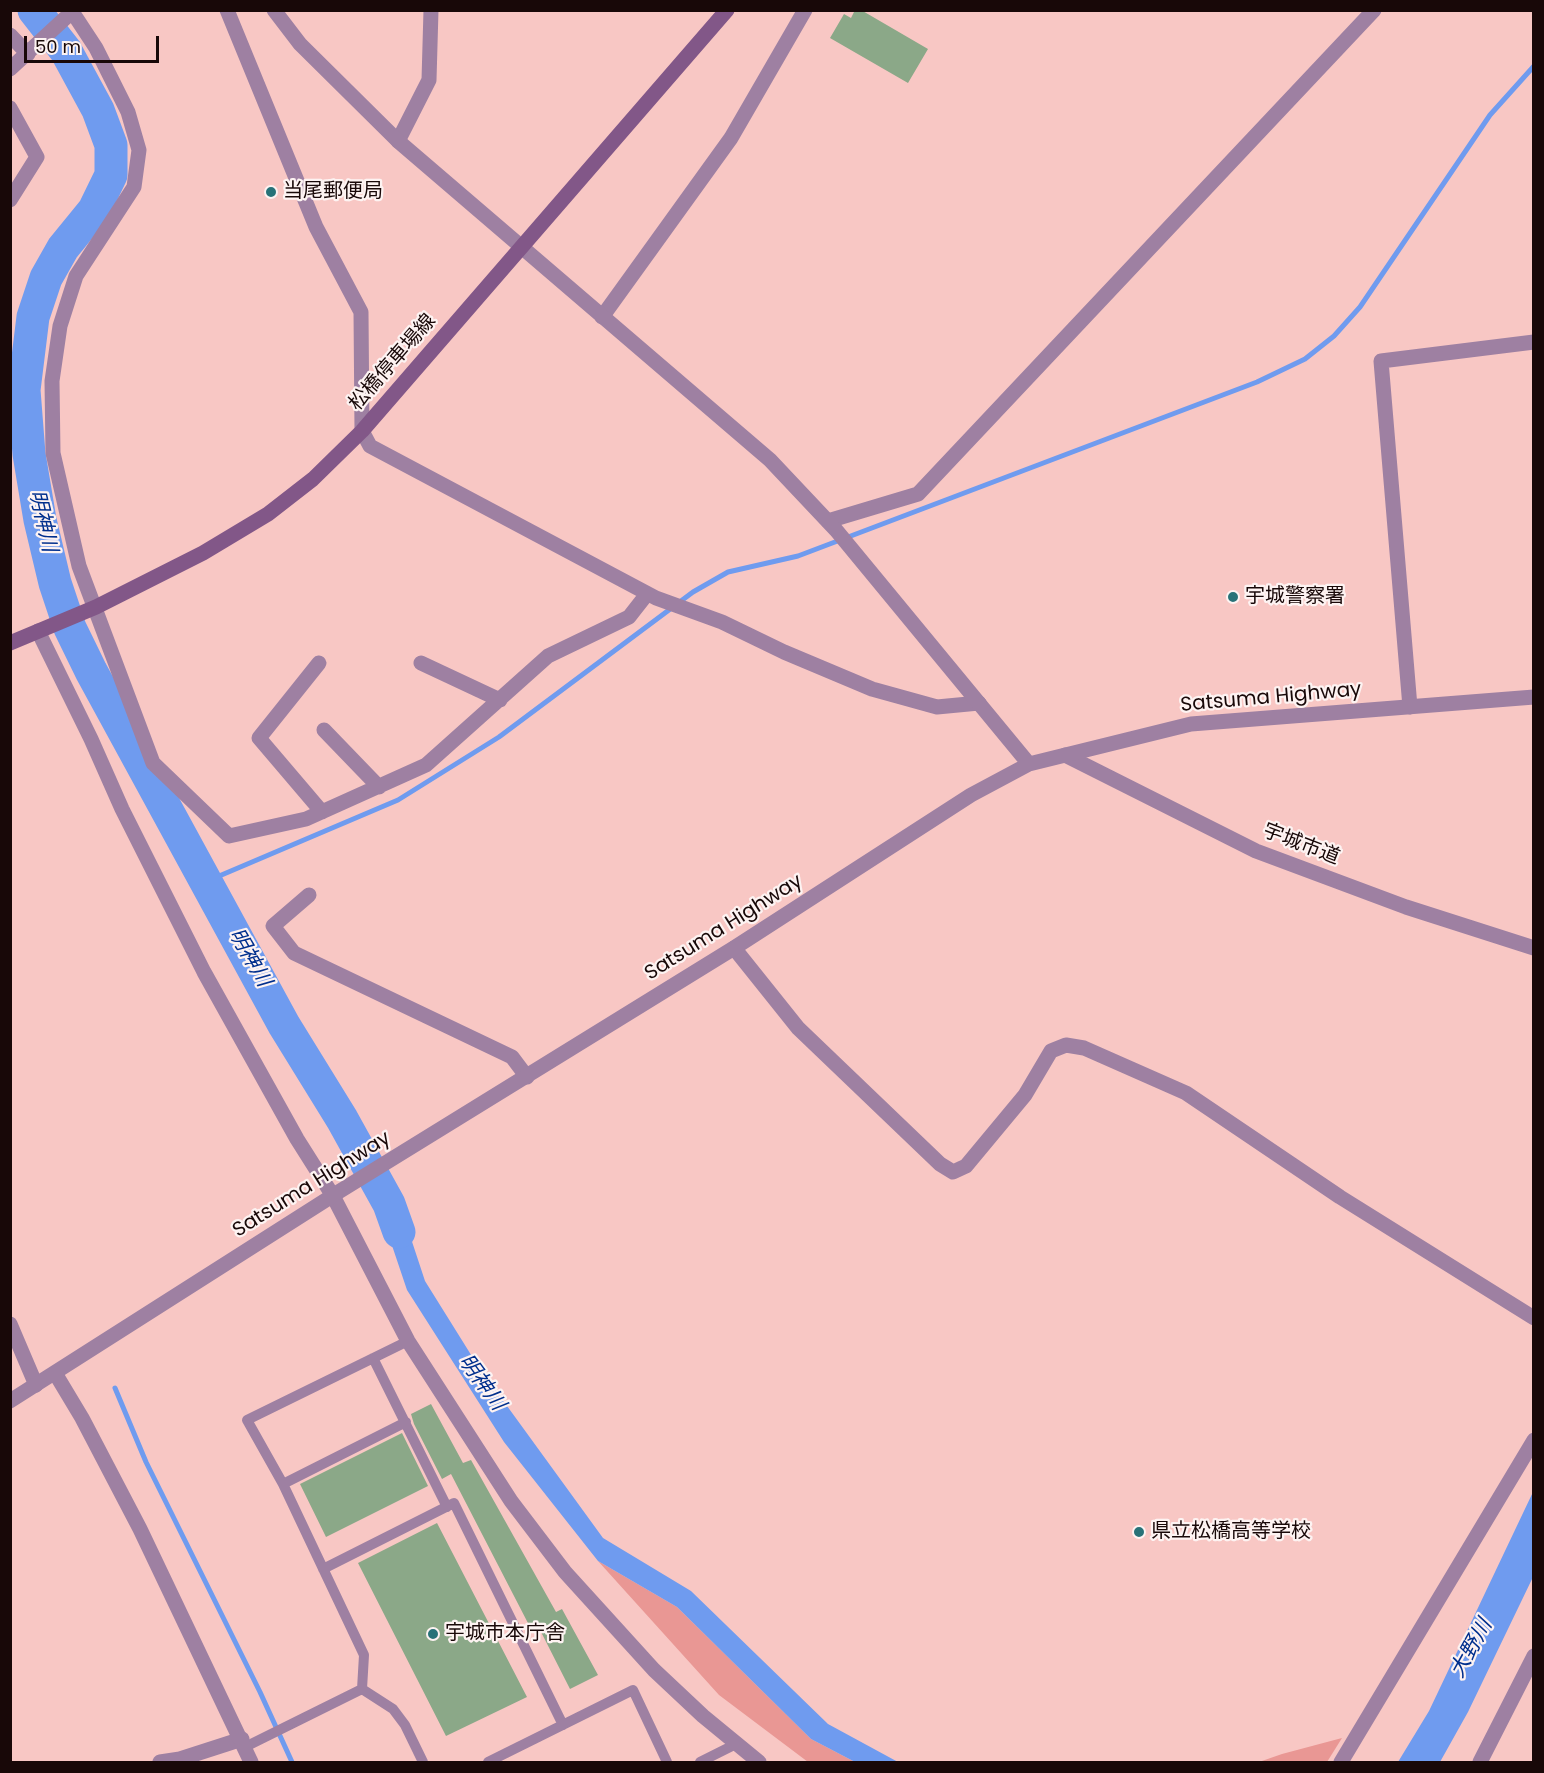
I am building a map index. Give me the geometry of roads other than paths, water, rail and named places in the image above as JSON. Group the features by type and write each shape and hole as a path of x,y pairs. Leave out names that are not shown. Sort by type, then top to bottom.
{"main road":[{"name":"松橋停車場線","path":"11,638 38,631 90,609 203,553 268,514 313,479 362,431 727,10"}],"street":[{"path":"227,10 316,227 361,312 362,431 370,446 652,596 722,622 784,652 872,689 937,707 980,703"},
{"path":"274,10 300,44 398,141 770,460 832,525 1029,764"},
{"path":"398,141 429,80 431,10"},
{"path":"602,317 731,138 805,10"},
{"path":"832,525 918,494 1374,10"},
{"path":"10,69 72,12 96,48 128,112 139,150 134,188 76,276 60,326 52,381 53,453 90,609 153,763 229,836 306,819 426,765 549,656 629,617 652,596"},
{"path":"10,35 28,54"},
{"path":"10,108 37,157 10,200"},
{"path":"1410,707 1381,361 1533,342"},
{"path":"38,631 91,739 122,809 204,972 297,1139 337,1194 408,1341 511,1502 565,1572 654,1670 759,1762"},
{"path":"319,663 259,738 322,812"},
{"path":"421,663 500,700"},
{"name":"Satsuma Highway","path":"10,1401 337,1194 734,948 971,795 1029,764 1191,724 1533,698"},
{"path":"324,730 379,787"},
{"name":"宇城市道","path":"1065,755 1256,851 1406,907 1533,948"},
{"path":"309,895 273,926 294,952 512,1057 527,1077"},
{"path":"734,948 798,1028 940,1164 952,1172 966,1166 1025,1095 1051,1052 1066,1045 1084,1048 1186,1093 1340,1197 1533,1318"},
{"path":"10,1324 36,1385"},
{"path":"55,1373 140,1529 251,1762"},
{"path":"1341,1762 1533,1440"},
{"path":"1480,1762 1533,1656"},
{"path":"162,1762 243,1743"}],"lane":[{"path":"362,1689 364,1655 283,1484 248,1420 408,1341"},
{"path":"373,1358 447,1507"},
{"path":"283,1484 406,1422"},
{"path":"323,1569 454,1503 563,1725"},
{"path":"243,1743 263,1739 362,1689"},
{"path":"362,1689 393,1709 405,1725 423,1762"},
{"path":"488,1762 633,1690 668,1762"},
{"path":"700,1762 736,1744"}],"water":[{"path":"394,1187 425,1281 478,1366 603,1538 691,1591 828,1724 898,1762 855,1762 811,1739 677,1607 598,1561 504,1442 407,1290 375,1195"},
{"name":"大野川","path":"1533,1492 1533,1577 1468,1712 1440,1762 1398,1762 1429,1711"}],"waterway":[{"name":"明神川","path":"34,10 66,51 98,110 111,145 111,175 94,210 63,248 46,278 33,317 24,390 29,454 40,520 55,583 70,628 91,671 284,1025 342,1119 389,1204 399,1232"},
{"path":"205,882 398,800 499,737 693,592 728,572 798,556 1257,382 1305,359 1334,336 1360,307 1490,115 1534,66"},
{"path":"115,1388 146,1462 260,1692 292,1762"}],"place":[{"name":"当尾郵便局","path":"271,192"},
{"name":"宇城警察署","path":"1233,597"},
{"name":"県立松橋高等学校","path":"1139,1532"},
{"name":"宇城市本庁舎","path":"433,1634"}]}
